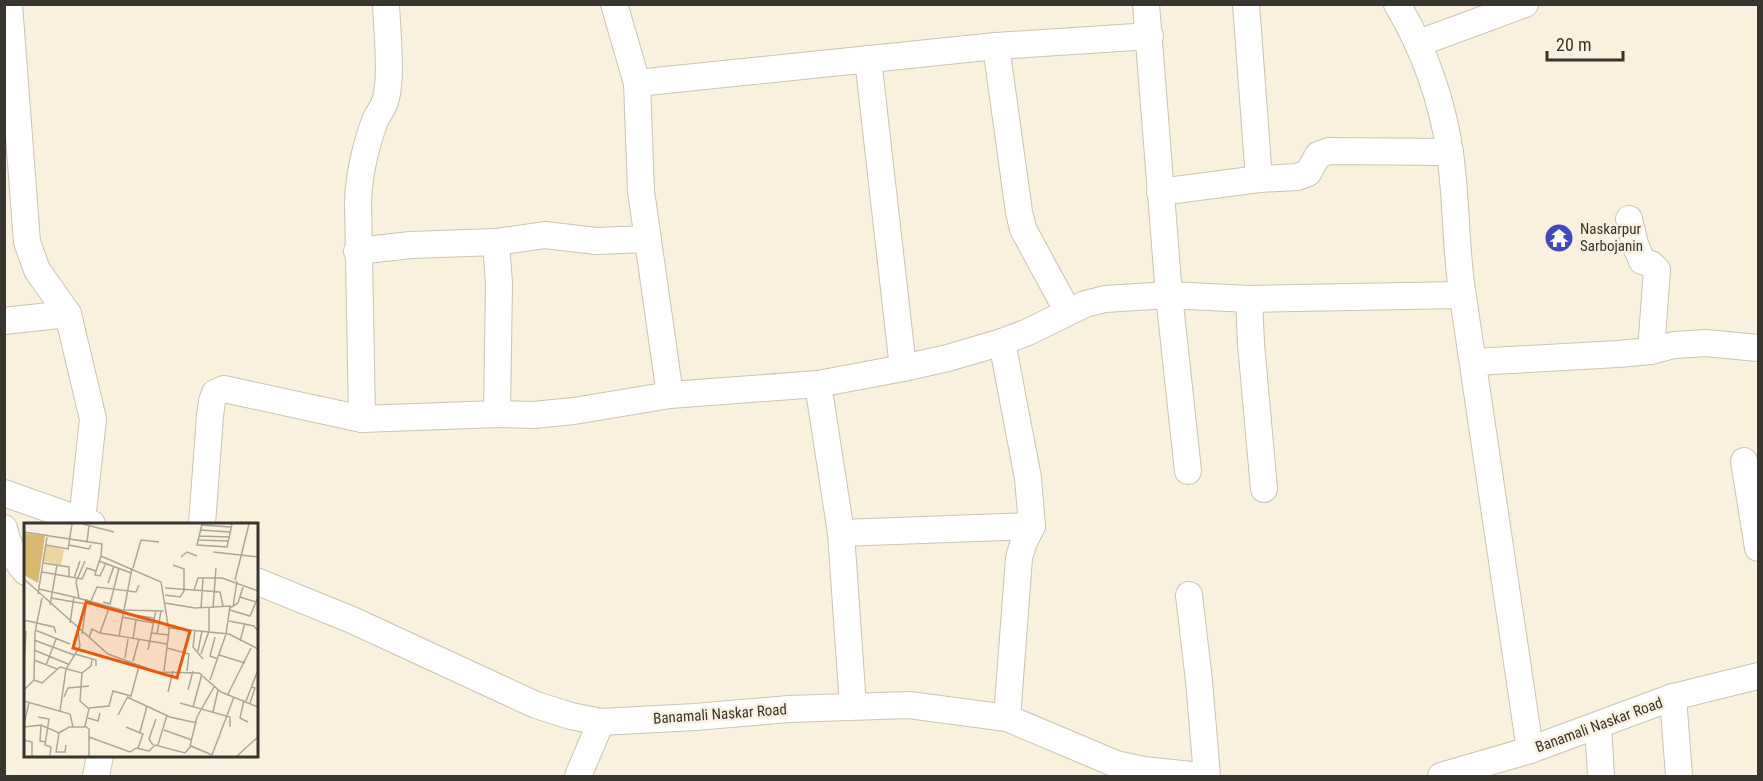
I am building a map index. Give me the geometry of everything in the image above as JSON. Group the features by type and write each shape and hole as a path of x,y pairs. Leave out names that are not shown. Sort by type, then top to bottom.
{"street":[{"path":"4,493 87,523 93,420 68,314 37,270 27,242 14,176 8,33 9,4"},
{"path":"362,419 357,250 359,181 375,120 382,110 388,90 386,4"},
{"path":"614,4 637,83 641,191 670,395"},
{"path":"1146,4 1169,295 1188,471"},
{"path":"1246,4 1259,179"},
{"path":"1397,4 1419,44 1435,86 1450,152 1462,295 1474,362 1530,750"},
{"path":"1419,44 1525,4"},
{"path":"637,83 996,46 1150,36"},
{"path":"996,46 1023,229 1068,312"},
{"path":"868,59 903,368"},
{"path":"1160,192 1259,179 1297,177 1308,173 1318,155 1329,151 1450,152"},
{"path":"1629,219 1638,254 1642,261 1651,264 1657,270 1651,351"},
{"path":"357,250 411,245 496,242 545,235 596,241 648,239"},
{"path":"496,242 499,284 496,414"},
{"path":"202,523 210,416 215,393 224,389 362,419 496,414 533,415 574,411 670,395 818,384 903,368 1002,342 1085,304 1105,299 1169,295 1250,299 1462,295"},
{"path":"1250,299 1251,344 1264,489"},
{"path":"4,321 68,314"},
{"path":"1002,342 1028,478 1032,526 1023,543 1019,558 1006,718"},
{"path":"1474,362 1651,351 1674,345 1706,343 1758,348"},
{"path":"818,384 841,533 853,706"},
{"path":"1744,461 1758,548"},
{"path":"841,533 1032,526"},
{"path":"4,528 8,546 24,570"},
{"name":"Banamali Naskar Road","path":"258,582 352,620 537,705 571,716 601,722 853,706 909,705 1006,718 1116,770 1143,770 1201,777"},
{"path":"1189,595 1207,777"},
{"name":"Banamali Naskar Road","path":"1441,777 1530,750 1673,697 1758,676"},
{"path":"1673,697 1679,777"},
{"path":"578,777 601,722"},
{"path":"1598,726 1601,777"},
{"path":"96,777 100,757"}],"place":[{"name":"Naskarpur Sarbojanin","path":"1559,238"}]}
